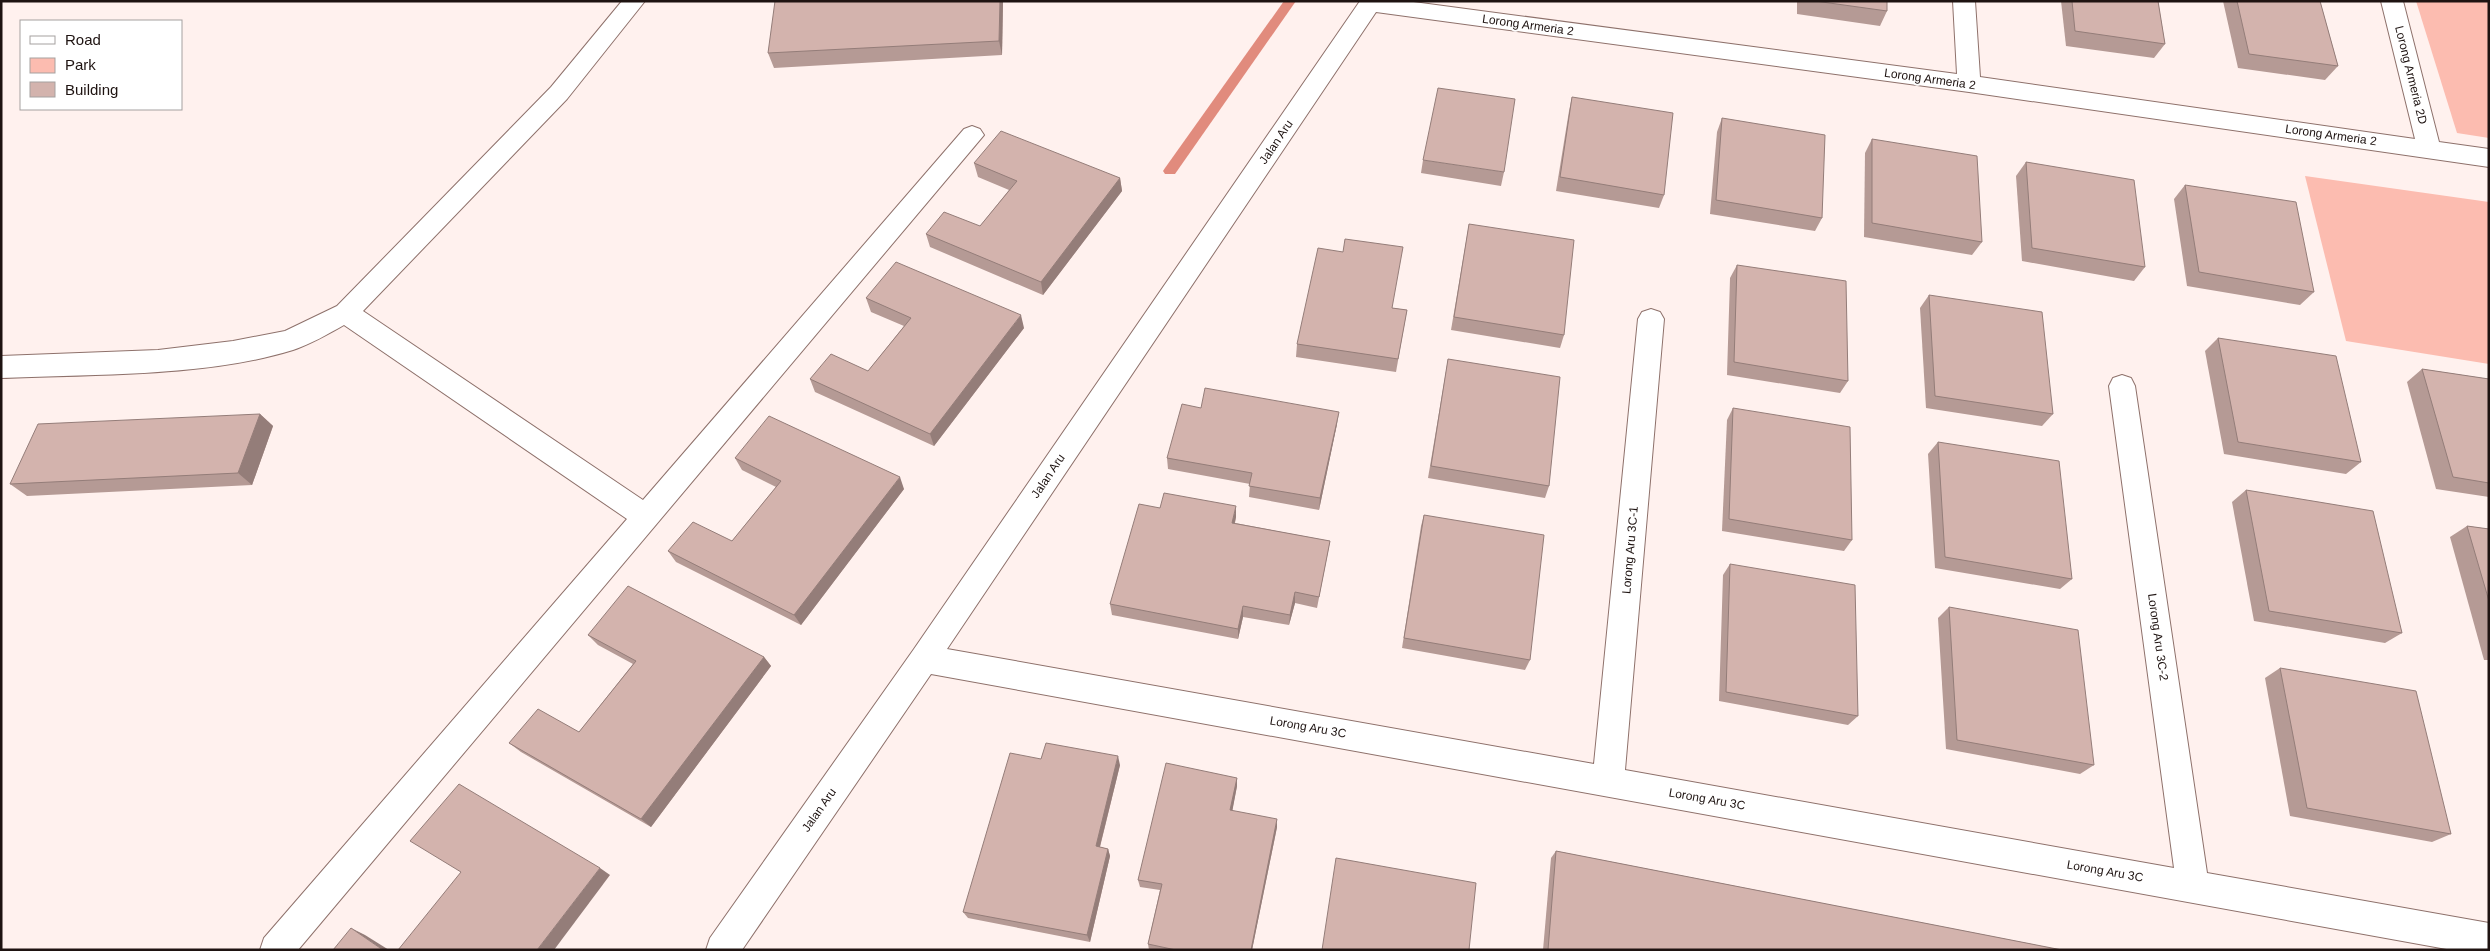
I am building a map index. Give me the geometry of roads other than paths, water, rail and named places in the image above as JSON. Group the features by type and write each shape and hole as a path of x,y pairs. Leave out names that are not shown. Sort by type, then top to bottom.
{"street":[{"path":"1,368 158,361 233,352 290,340 346,313 559,93 634,1"},
{"path":"1964,1 1969,84"},
{"name":"Lorong Armeria 2D","path":"2392,1 2429,149"},
{"name":"Lorong Armeria 2","path":"1371,3 1969,84 2489,158"},
{"name":"Jalan Aru","path":"722,950 924,659 1371,3"},
{"path":"276,950 972,135"},
{"path":"346,313 646,517"},
{"name":"Lorong Aru 3C-1","path":"1608,781 1651,319"},
{"name":"Lorong Aru 3C-2","path":"2122,386 2193,887"},
{"name":"Lorong Aru 3C","path":"924,659 2489,940"}],"waterway":[{"path":"1170,171 1290,1"}]}
